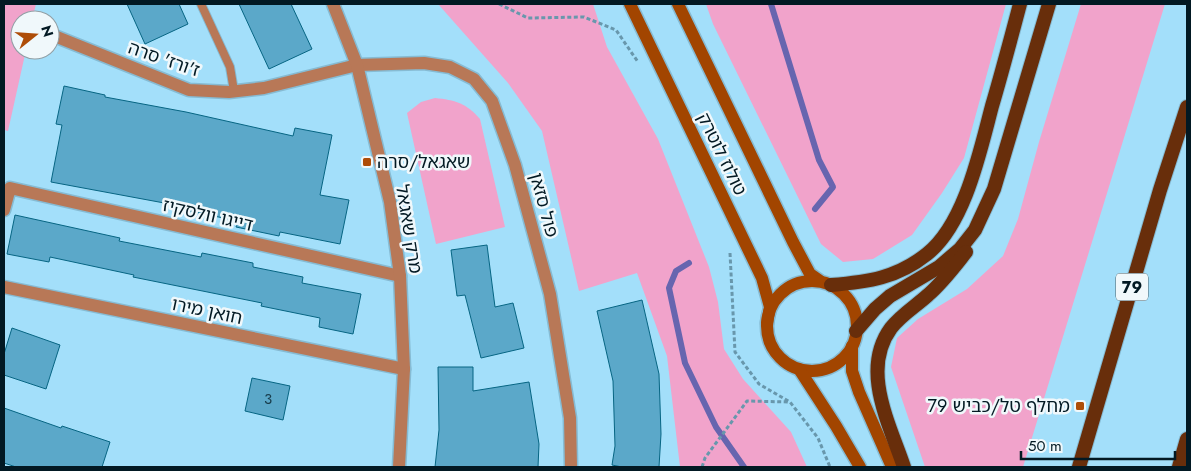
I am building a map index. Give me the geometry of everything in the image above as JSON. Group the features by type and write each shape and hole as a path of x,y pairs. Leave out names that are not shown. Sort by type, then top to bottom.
{"highway":[{"path":"826,283 881,279 914,263 929,253 956,215 973,176 1020,4"},
{"path":"904,467 883,405 877,377 878,357 891,328 948,275 976,238 1049,4"},
{"name":"79","path":"1079,467 1160,190 1187,107"},
{"path":"856,331 875,309 890,296 923,278 960,249 975,230 986,210"},
{"path":"1181,467 1187,439"},
{"path":"1181,467 1187,455"}],"main road":[{"name":"טולוז לוטרק","path":"630,4 762,278 770,307 767,323"},
{"name":"טולוז לוטרק","path":"678,4 792,242 810,274 826,283"},
{"path":"852,346 836,364 818,370 799,369 786,362 775,352 769,338 767,323 770,308 779,295 791,286 805,281 826,283 843,293 851,304 856,317 856,331 852,346 852,371 859,392 892,467"},
{"path":"799,369 860,467"}],"street":[{"name":"מרק שאגאל","path":"333,4 357,65 390,202 400,276 404,369 399,467"},
{"name":"ז'ורז' סרה","path":"60,38 188,90 234,91 264,88 357,65"},
{"name":"פול סזאן","path":"357,65 424,63 450,67 474,79 492,101 515,165 550,294 570,418 571,467"},
{"name":"דייגו וולסקיז","path":"4,210 10,188 400,276"},
{"name":"חואן מירו","path":"4,287 404,369"}],"lane":[{"path":"201,4 230,67 234,91"}],"path":[{"path":"499,4 528,18 584,17 616,30 642,68"},
{"path":"730,251 735,352 759,384 790,402 818,438 830,467"},
{"path":"702,467 705,458 748,401 790,402"}],"shaded area":[{"path":"4,4 36,4 34,10 10,10 10,60 24,60 8,131 4,130"},
{"path":"438,4 593,4 607,47 658,139 709,267 718,302 724,349 743,379 791,432 807,467 680,467 667,356 637,273 579,291 542,131 508,83"},
{"path":"706,4 1006,4 964,158 912,235 873,259 843,262 821,244 713,24"},
{"path":"1081,4 1165,4 1023,467 925,467 891,367 897,338 918,319 967,289 1003,256 1018,219"},
{"path":"435,98 460,103 470,109 480,119 505,227 436,244 407,113 421,102"}],"building":[{"path":"127,4 179,4 188,24 145,44"},
{"path":"239,4 291,4 312,49 269,69"},
{"path":"64,86 105,95 105,97 186,112 293,136 295,128 332,135 320,195 349,200 340,244 280,232 279,236 236,227 238,221 175,208 175,205 51,182 62,125 56,124"},
{"path":"15,215 120,238 119,241 201,257 202,253 253,263 253,267 303,277 302,283 361,294 353,334 319,327 320,318 261,306 262,303 133,277 134,275 50,257 49,262 7,254"},
{"path":"487,245 495,307 513,303 524,348 481,358 465,295 457,296 451,250"},
{"path":"642,300 659,374 661,434 659,467 622,467 612,465 615,446 613,381 597,311"},
{"path":"12,328 60,345 46,389 4,375 4,354"},
{"path":"438,367 473,367 473,391 529,382 539,444 538,467 435,467 439,430"},
{"path":"252,378 290,386 283,420 245,411"},
{"path":"4,408 61,428 62,426 110,442 102,467 16,467 4,463"}],"waterway":[{"path":"771,4 819,160 833,187 815,209"},
{"path":"689,263 676,271 669,288 685,363 716,427 744,467"}],"place":[{"name":"שאגאל/סרה","path":"367,162"},
{"name":"מחלף טל/כביש 79","path":"1080,406"}]}
